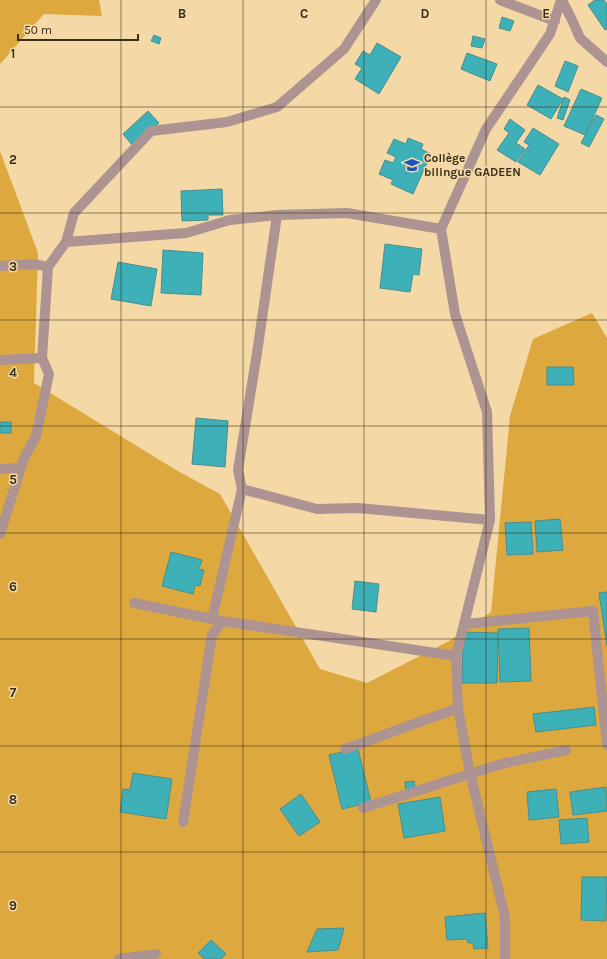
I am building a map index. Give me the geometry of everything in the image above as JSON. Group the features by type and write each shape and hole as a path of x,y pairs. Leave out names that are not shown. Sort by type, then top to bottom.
{"street":[{"path":"0,534 24,458 36,436 50,374 42,358 48,267 66,242 74,213 152,131 227,122 278,107 344,49 376,0"},
{"path":"500,0 555,21"},
{"path":"505,959 505,917 470,773 458,708 456,656 490,520 487,412 455,314 441,229 486,129 550,34 562,0"},
{"path":"562,0 574,22 580,38 607,62"},
{"path":"66,242 186,233 230,220 278,215 347,213 441,229"},
{"path":"184,822 212,635 217,620 242,489 238,470 278,215"},
{"path":"0,266 34,264 48,267"},
{"path":"0,360 42,358"},
{"path":"0,469 21,468"},
{"path":"242,489 317,509 358,508 490,520"},
{"path":"134,603 217,620 456,656"},
{"path":"465,624 593,611 607,745"},
{"path":"345,749 458,708"},
{"path":"363,808 501,764 566,750"},
{"path":"119,959 156,954"}],"shaded area":[{"path":"0,0 99,0 102,16 44,14 0,64"},
{"path":"0,151 38,253 34,383 176,470 220,494 320,669 367,683 449,641 491,612 510,416 533,339 592,313 607,338 607,959 0,959"}],"building":[{"path":"595,0 604,0 607,4 607,29 605,30 588,5"},
{"path":"502,17 514,21 510,31 499,28"},
{"path":"154,35 161,38 159,44 151,41"},
{"path":"473,36 485,39 482,48 471,46"},
{"path":"377,43 401,57 379,94 355,79 362,68 355,64 363,51 370,55"},
{"path":"467,53 497,64 490,81 461,69"},
{"path":"565,61 578,66 568,92 555,86"},
{"path":"538,85 563,99 551,119 527,105"},
{"path":"581,89 602,98 585,135 564,126"},
{"path":"564,97 570,100 563,120 557,118"},
{"path":"148,111 159,123 133,146 123,134"},
{"path":"596,115 604,119 589,147 581,143"},
{"path":"510,119 525,130 516,143 525,149 516,162 497,150 509,133 504,129"},
{"path":"533,128 559,144 540,175 518,162 529,145 524,142"},
{"path":"408,138 423,144 421,149 431,154 413,194 391,184 393,180 379,174 385,160 393,163 396,157 387,153 394,139 406,144"},
{"path":"222,189 223,215 208,215 208,220 182,221 181,191"},
{"path":"385,244 422,249 419,275 413,274 410,292 380,288"},
{"path":"163,250 203,253 201,295 161,293"},
{"path":"118,262 157,269 151,306 111,299"},
{"path":"547,367 573,367 574,385 547,385"},
{"path":"196,418 228,421 225,467 192,464"},
{"path":"0,422 11,422 11,433 0,433"},
{"path":"560,519 563,550 537,552 535,521"},
{"path":"531,522 533,554 507,555 505,523"},
{"path":"171,552 202,560 199,569 204,570 200,586 195,585 193,594 162,586"},
{"path":"355,581 379,584 376,612 352,609"},
{"path":"607,592 607,646 599,593"},
{"path":"529,628 531,681 500,682 498,629"},
{"path":"463,632 498,633 497,683 462,683"},
{"path":"594,707 596,725 536,732 533,714"},
{"path":"358,749 371,802 342,809 329,755"},
{"path":"133,773 172,779 166,819 120,812 123,789 130,790"},
{"path":"414,781 415,791 406,792 405,782"},
{"path":"606,787 607,811 573,815 570,792"},
{"path":"556,789 559,817 529,820 527,792"},
{"path":"301,794 320,822 299,836 280,809"},
{"path":"440,797 445,831 404,838 398,804"},
{"path":"587,818 589,842 561,844 559,820"},
{"path":"582,877 607,877 606,921 581,920"},
{"path":"485,913 488,948 474,949 473,943 468,943 467,939 447,940 445,917"},
{"path":"344,928 338,950 307,952 317,929"},
{"path":"211,940 226,954 221,959 204,959 198,953"}],"place":[{"name":"Collège bilingue GADEEN","path":"412,165"}]}
